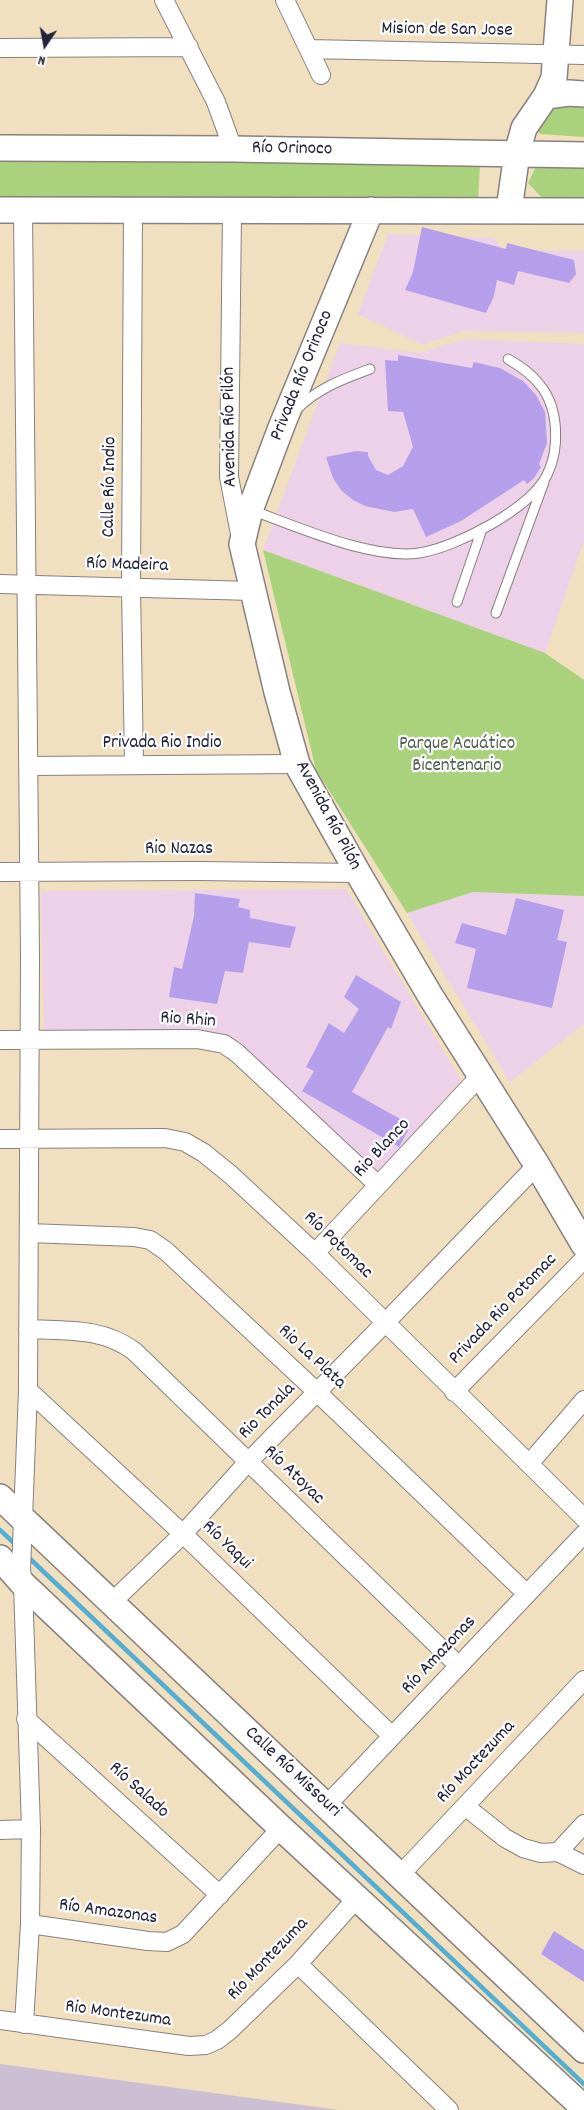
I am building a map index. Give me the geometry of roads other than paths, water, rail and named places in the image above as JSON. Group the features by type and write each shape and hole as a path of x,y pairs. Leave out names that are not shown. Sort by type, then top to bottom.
{"street":[{"path":"164,0 216,102 233,149"},
{"path":"285,0 322,75"},
{"path":"509,210 517,153 524,128 546,96 554,78 560,0"},
{"path":"0,48 189,47"},
{"name":"Mision de San Jose","path":"309,49 584,54"},
{"path":"546,96 560,93 584,94"},
{"name":"Río Orinoco","path":"0,148 233,149 584,155"},
{"path":"24,2024 30,1924 32,1829 15,1571 23,1528 28,1390 29,872 25,585 12,210 584,211"},
{"name":"Privada Río Orinoco","path":"242,544 250,510 282,426 371,210"},
{"name":"Calle Río Indio","path":"133,211 131,587 134,764"},
{"name":"Avenida Río Pilón","path":"232,211 229,477 253,591 297,764 431,997 537,1165 584,1245"},
{"name":"Río Madeira","path":"0,584 253,591"},
{"name":"Privada Rio Indio","path":"28,766 297,764"},
{"name":"Rio Nazas","path":"0,872 196,871 358,873"},
{"name":"Rio Rhin","path":"0,1040 197,1039 224,1044 237,1053 378,1185"},
{"name":"Rio Blanco","path":"315,1253 481,1076"},
{"name":"Río Potomac","path":"0,1140 29,1138 165,1138 185,1142 204,1153 231,1175 315,1253 584,1518"},
{"name":"Rio Tonala","path":"112,1602 183,1534 248,1462 318,1393 537,1165"},
{"name":"Rio La Plata","path":"29,1233 134,1237 150,1240 166,1251 318,1393 527,1594"},
{"name":"Privada Rio Potomac","path":"454,1392 584,1259"},
{"name":"Río Atoyac","path":"28,1328 93,1332 121,1342 134,1351 460,1666"},
{"name":"Río Yaqui","path":"28,1390 183,1534 392,1736"},
{"path":"529,1464 584,1400"},
{"name":"Calle Río Missouri","path":"0,1497 23,1528 112,1602 584,2050"},
{"name":"Río Amazonas","path":"326,1806 584,1534"},
{"path":"15,1571 281,1828 584,2109"},
{"name":"Río Moctezuma","path":"400,1875 584,1680"},
{"name":"Río Salado","path":"26,1718 220,1895"},
{"path":"466,1807 505,1838 523,1848 541,1853 558,1852 584,1865"},
{"path":"558,1852 584,1824"},
{"name":"Río Amazonas","path":"30,1924 167,1942 183,1934 281,1828"},
{"path":"0,1830 32,1829"},
{"name":"Río Montezuma","path":"206,2045 218,2040 230,2030 298,1964 357,1898"},
{"path":"298,1964 449,2110"},
{"name":"Rio Montezuma","path":"0,2020 189,2046 206,2045"}],"lane":[{"path":"496,613 553,459 555,439 551,407 541,386 526,370 508,359"},
{"path":"282,426 315,392 334,382 370,369"},
{"path":"250,510 353,544 388,552 418,553 443,547 482,529 527,498 546,477"},
{"path":"457,602 482,529"}],"waterway":[{"path":"0,1530 17,1546"},
{"path":"26,1555 584,2084"}],"park label":[{"name":"Parque Acuático Bicentenario","path":"457,756"}]}
